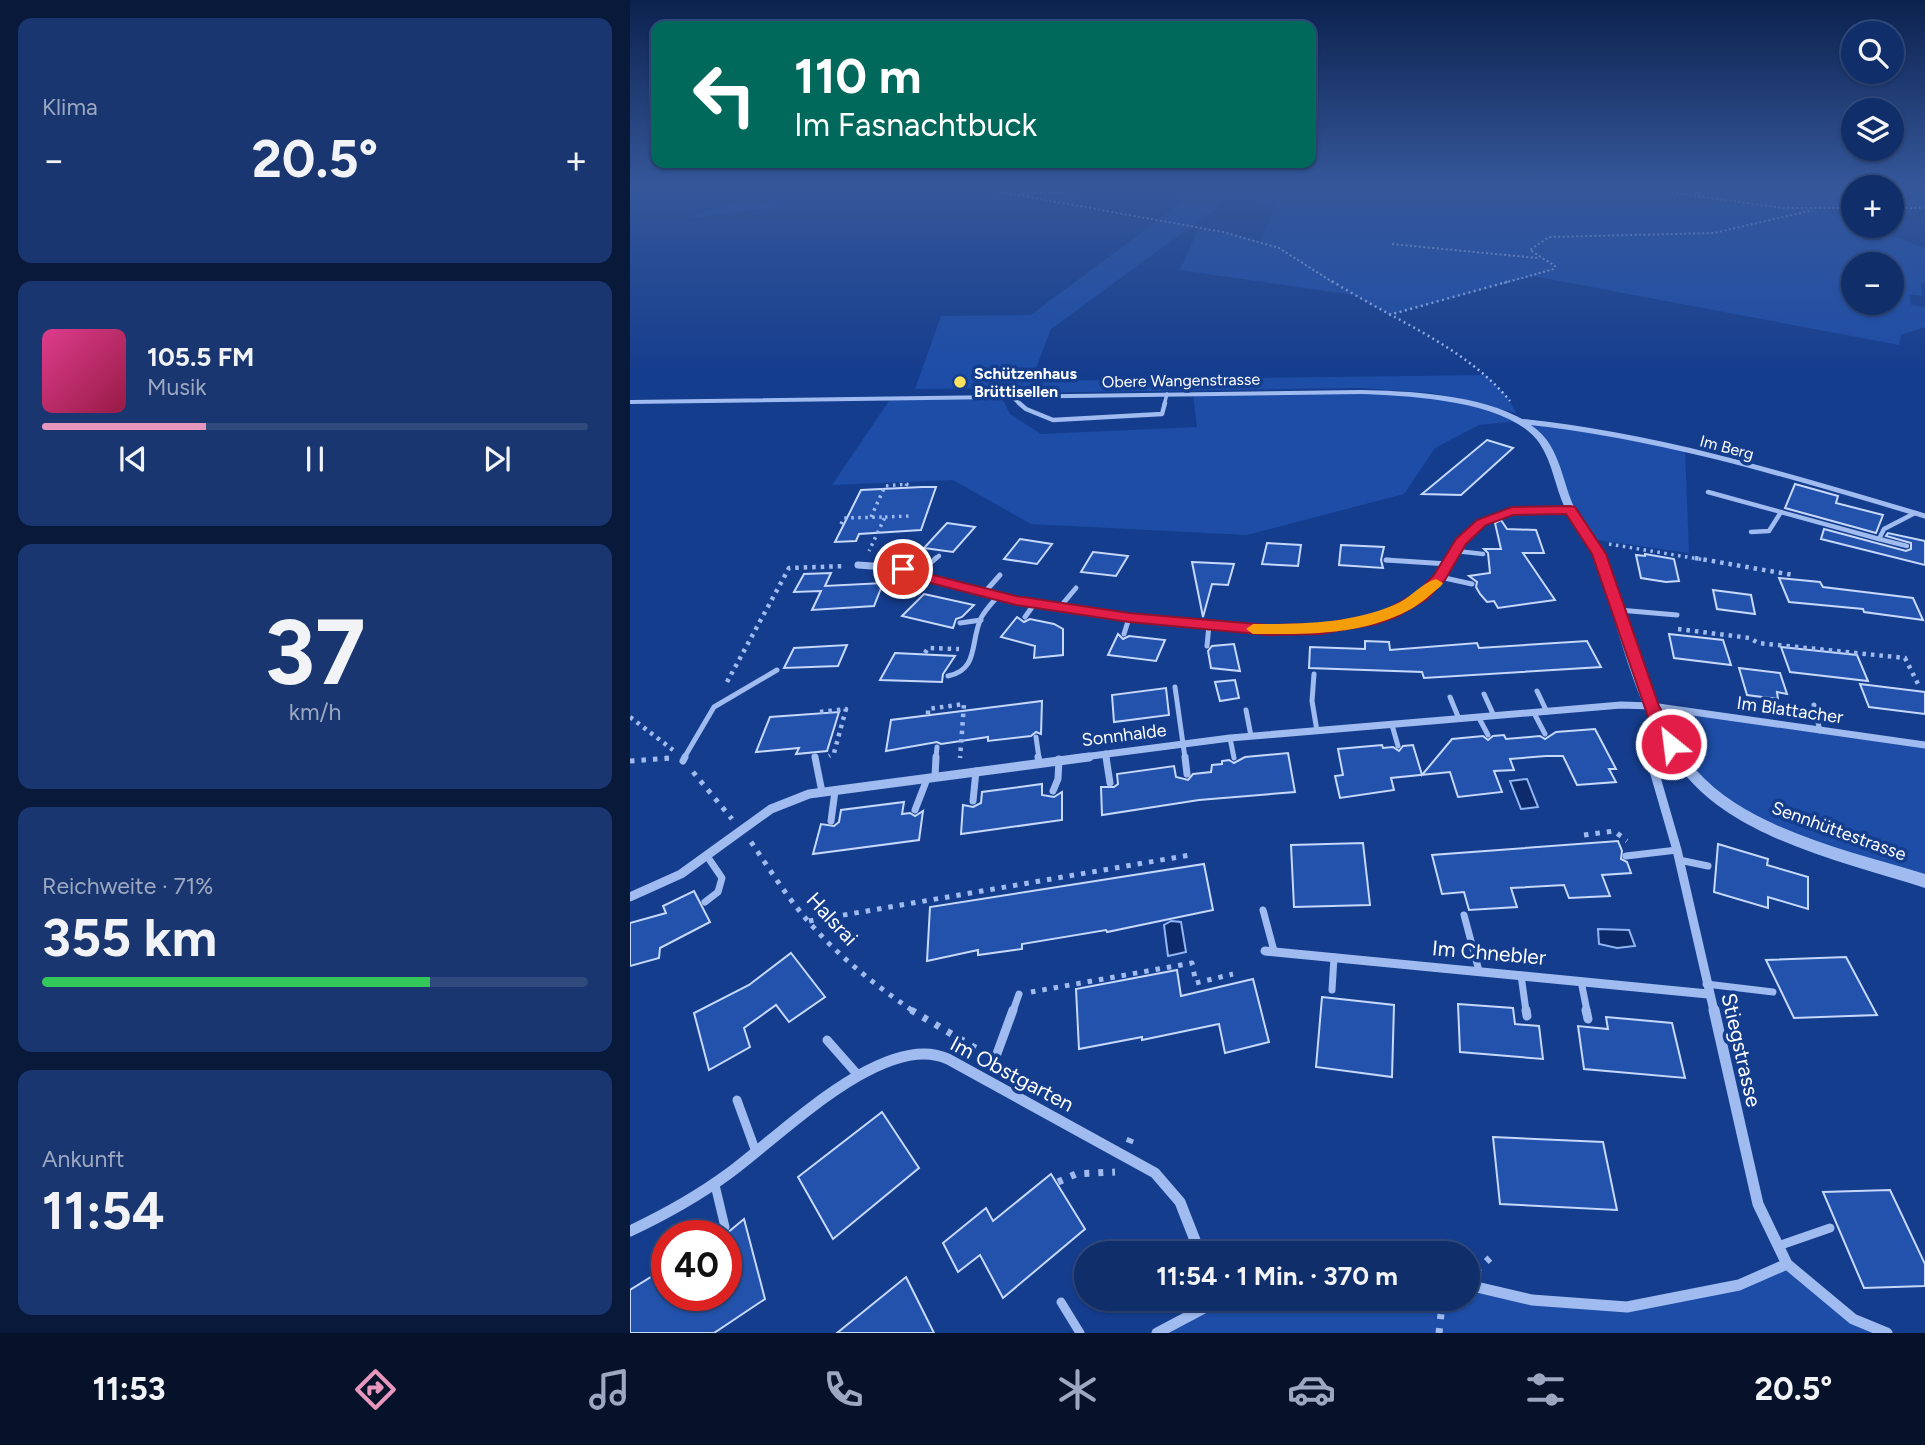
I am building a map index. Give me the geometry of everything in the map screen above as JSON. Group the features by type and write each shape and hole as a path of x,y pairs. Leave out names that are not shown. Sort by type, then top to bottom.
{"street":[{"name":"Obere Wangenstrasse","path":"630,402 1398,393 1451,400 1503,414 1518,421"},
{"name":"Sennhüttestrasse","path":"1518,421 1534,431 1544,444 1570,510 1595,547 1662,731 1693,774 1729,806 1780,832 1925,881"},
{"name":"Im Berg","path":"1518,421 1570,426 1685,449 1925,516"},
{"path":"858,565 903,569 984,593 1129,618 1268,630 1346,626 1391,614 1422,596 1440,577 1460,542 1481,522 1512,511 1570,510"},
{"name":"Sonnhalde","path":"630,897 681,874 771,809 809,794 1106,752 1230,738 1651,706"},
{"name":"Im Blattacher","path":"1651,706 1925,745"},
{"name":"Stiegstrasse","path":"1662,731 1646,741 1678,855 1758,1204 1787,1264 1853,1319 1887,1333"},
{"name":"Im Chnebler","path":"1270,951 1581,981 1707,989"},
{"name":"Im Obstgarten","path":"630,1231 714,1182 858,1074 903,1055 938,1055 1087,1136 1125,1152 1161,1175 1177,1197 1193,1228 1196,1241"},
{"path":"1480,1288 1532,1300 1628,1307 1739,1285 1787,1264"},
{"path":"1157,1333 1196,1311"}],"lane":[{"path":"1011,396 1026,409 1053,420 1161,414 1167,394"},
{"path":"1708,492 1907,546"},
{"path":"1751,532 1769,531 1781,512"},
{"path":"1879,538 1884,529 1915,513"},
{"path":"1456,551 1483,554"},
{"path":"917,575 939,556"},
{"path":"1386,560 1448,564"},
{"path":"984,593 1000,575"},
{"path":"1440,577 1472,584"},
{"path":"1060,607 1076,588"},
{"path":"948,676 959,676 970,667 981,620 998,596"},
{"path":"1025,617 1035,603"},
{"path":"1619,610 1677,615"},
{"path":"1124,634 1129,618"},
{"path":"960,623 981,620"},
{"path":"1207,646 1209,625"},
{"path":"683,761 714,707 777,670"},
{"path":"1314,674 1312,701 1317,731"},
{"path":"1175,687 1185,743 1187,774"},
{"path":"1536,691 1547,712"},
{"path":"1483,694 1494,716"},
{"path":"1450,697 1459,719"},
{"path":"1814,705 1820,730"},
{"path":"1246,710 1251,737"},
{"path":"1534,713 1545,734"},
{"path":"1479,718 1488,735"},
{"path":"1392,725 1398,746"},
{"path":"1036,737 1039,762"},
{"path":"1230,738 1234,758"},
{"path":"915,810 931,778 936,747"},
{"path":"1106,752 1110,783"},
{"path":"1053,791 1058,779 1059,759"},
{"path":"816,761 822,792"},
{"path":"973,801 976,771"},
{"path":"831,821 835,791"},
{"path":"1629,855 1678,855 1708,866"},
{"path":"705,902 718,892 722,878 707,856"},
{"path":"1263,910 1270,951"},
{"path":"1464,915 1479,971"},
{"path":"1332,989 1334,957"},
{"path":"1521,975 1527,1016"},
{"path":"1581,981 1588,1019"},
{"path":"1707,989 1773,992"},
{"path":"995,1059 1019,994"},
{"path":"827,1040 858,1074"},
{"path":"737,1100 756,1152"},
{"path":"714,1182 724,1220"},
{"path":"1778,1246 1830,1228"},
{"path":"1061,1302 1080,1333"}],"path":[{"path":"1283,249 1389,316 1461,356 1486,375 1512,403 1518,421"},
{"path":"1447,249 1541,258"},
{"path":"1389,316 1556,268 1531,253 1530,249"},
{"path":"871,517 885,486 907,484 906,486"},
{"path":"843,524 844,518 909,514 908,516"},
{"path":"862,555 872,550 885,517"},
{"path":"1603,543 1793,575"},
{"path":"714,707 789,568 858,565"},
{"path":"1674,629 1750,638 1758,643 1905,659 1918,684"},
{"path":"925,653 928,648 974,650"},
{"path":"928,714 928,709 964,704 959,774"},
{"path":"816,761 834,752 846,709 820,712"},
{"name":"Halsrai","path":"630,716 683,761 742,830 808,921 863,973 947,1034 995,1059"},
{"path":"630,761 660,757 683,761"},
{"path":"1584,835 1615,830 1624,835 1629,855"},
{"path":"808,921 1190,855"},
{"path":"1019,994 1192,963 1196,983 1233,974"},
{"path":"1058,1182 1076,1174 1117,1172"},
{"path":"1439,1333 1441,1311"}],"shaded area":[{"path":"1119,249 1160,249 1051,329 1031,381 1486,375 1508,398 1516,413 1432,393 1361,388 1013,393 1014,388 915,389 941,316 1031,315"},
{"path":"1189,249 1925,249 1925,283 1921,283 1923,296 1909,294 1911,305 1925,307 1925,327 1901,335 1899,345 1533,276 1389,315 1354,295 1180,270"},
{"path":"1361,392 1428,396 1485,409 1518,421 1479,425 1435,448 1404,494 1247,535 1031,524 953,480 832,485 891,398 1001,396 1010,414 1041,434 1197,427 1193,394"},
{"path":"1518,421 1685,449 1689,553 1591,539 1570,510 1542,440"},
{"path":"1651,706 1925,745 1925,881 1834,852 1740,812 1714,795 1693,775"},
{"path":"1527,779 1538,807 1521,809 1510,781"},
{"path":"1171,921 1181,922 1186,952 1168,956 1164,925"},
{"path":"1598,929 1629,930 1635,946 1617,948 1599,944"},
{"path":"1787,1264 1853,1319 1887,1333 1157,1333 1200,1311 1480,1311 1480,1288 1532,1300 1628,1307 1739,1285"}],"building":[{"path":"1487,440 1513,448 1461,495 1422,494"},
{"path":"1795,484 1838,496 1836,503 1883,515 1876,533 1785,508"},
{"path":"936,487 921,530 859,534 856,541 835,542 861,490"},
{"path":"1501,520 1507,529 1536,530 1544,553 1523,553 1555,600 1498,608 1494,601 1487,602 1480,594 1476,587 1477,582 1469,576 1490,573 1488,553 1484,549 1501,549 1495,523"},
{"path":"947,523 975,527 953,552 924,548"},
{"path":"1824,529 1906,551 1911,549 1911,543 1886,536 1888,533 1925,541 1925,565 1821,539"},
{"path":"1020,539 1052,544 1037,564 1004,559"},
{"path":"1267,543 1301,545 1298,566 1262,564"},
{"path":"1341,545 1384,547 1381,560 1383,568 1339,565"},
{"path":"1093,552 1128,556 1116,576 1081,572"},
{"path":"1636,555 1674,559 1679,581 1641,578"},
{"path":"1192,562 1234,564 1228,585 1212,584 1203,617"},
{"path":"831,573 825,586 883,583 874,606 812,610 821,591 794,592 804,574"},
{"path":"1779,578 1820,582 1823,587 1913,598 1923,620 1864,612 1863,609 1789,602"},
{"path":"1713,590 1751,595 1755,614 1717,609"},
{"path":"924,594 974,605 962,617 956,619 953,628 902,616"},
{"path":"1017,617 1024,622 1030,619 1054,624 1063,629 1063,655 1034,658 1035,646 1001,637"},
{"path":"1118,634 1123,639 1129,636 1165,640 1156,661 1108,655"},
{"path":"1669,634 1723,640 1731,665 1674,658"},
{"path":"1365,641 1389,642 1390,650 1477,643 1479,648 1587,641 1601,667 1424,678 1422,672 1309,668 1310,647 1365,649"},
{"path":"1234,644 1240,671 1211,668 1208,651 1212,646"},
{"path":"847,645 838,666 784,668 794,648"},
{"path":"1781,647 1857,655 1868,681 1790,672"},
{"path":"895,653 955,656 943,674 942,682 880,680"},
{"path":"1739,668 1780,673 1787,694 1777,692 1778,699 1747,695"},
{"path":"1235,680 1239,698 1220,701 1215,682"},
{"path":"1860,684 1925,692 1925,714 1869,707"},
{"path":"1166,688 1169,715 1114,722 1112,695"},
{"path":"1042,701 1041,734 1036,732 1031,736 988,741 988,737 941,744 937,742 886,751 891,720"},
{"path":"839,712 827,751 796,754 799,748 756,752 770,717"},
{"path":"1595,729 1616,769 1609,769 1616,782 1577,785 1563,756 1510,759 1514,770 1494,771 1502,792 1458,797 1450,772 1422,775 1452,739 1483,736 1488,740 1493,736 1504,735 1506,739 1540,736 1545,739 1556,732"},
{"path":"1382,745 1383,748 1393,747 1399,751 1403,746 1413,745 1422,775 1391,778 1394,790 1340,798 1335,776 1343,775 1338,749"},
{"path":"1288,753 1295,792 1199,800 1102,815 1101,787 1114,787 1118,784 1117,774 1174,766 1176,777 1188,780 1193,774 1211,772 1212,765 1222,764 1222,761 1229,760 1234,763 1245,757"},
{"path":"1042,784 1042,795 1054,797 1062,792 1062,820 961,834 963,805 973,807 981,803 982,792"},
{"path":"904,802 902,814 910,813 915,816 923,811 919,840 813,854 821,824 834,826 839,822 841,810"},
{"path":"1618,841 1622,851 1621,859 1627,862 1631,873 1602,875 1610,896 1569,898 1564,885 1511,888 1517,907 1469,910 1464,892 1442,894 1432,855"},
{"path":"1363,843 1370,905 1294,907 1291,845"},
{"path":"1718,844 1768,859 1767,865 1808,877 1808,909 1768,897 1768,908 1714,892"},
{"path":"1204,864 1213,910 1107,932 1106,930 1022,944 1022,949 978,955 978,950 927,961 930,907"},
{"path":"694,891 710,922 660,948 659,958 630,966 630,923 666,913 663,906"},
{"path":"791,953 825,997 789,1022 776,1005 744,1028 750,1047 709,1070 694,1013 749,985"},
{"path":"1846,957 1877,1015 1794,1018 1766,960"},
{"path":"1177,970 1181,996 1253,979 1269,1042 1225,1053 1219,1024 1142,1040 1142,1037 1079,1049 1076,989"},
{"path":"1322,997 1394,1005 1392,1077 1316,1067"},
{"path":"1458,1004 1513,1008 1515,1024 1539,1026 1543,1059 1460,1052"},
{"path":"1606,1017 1672,1023 1685,1078 1584,1069 1578,1026 1608,1029"},
{"path":"882,1112 919,1168 833,1239 798,1177"},
{"path":"1493,1137 1603,1142 1617,1210 1500,1204"},
{"path":"1051,1174 1085,1229 1003,1298 980,1255 958,1272 943,1243 986,1208 993,1221"},
{"path":"1890,1190 1925,1264 1925,1286 1864,1288 1823,1192"},
{"path":"744,1219 765,1299 714,1333 630,1333 630,1290 651,1277 651,1311 742,1311"},
{"path":"906,1277 934,1333 837,1333"}],"slow traffic":[{"path":"1253,629 1320,629 1371,620 1391,614 1407,605 1436,583"}],"place":[{"name":"Schützenhaus Brüttisellen","path":"960,382"}],"route":[{"path":"903,569 924,577 1016,600 1129,618 1268,630 1320,629 1346,626 1391,614 1422,596 1434,586 1460,542 1481,522 1512,511 1570,510 1599,554 1651,706 1671,744"}]}
